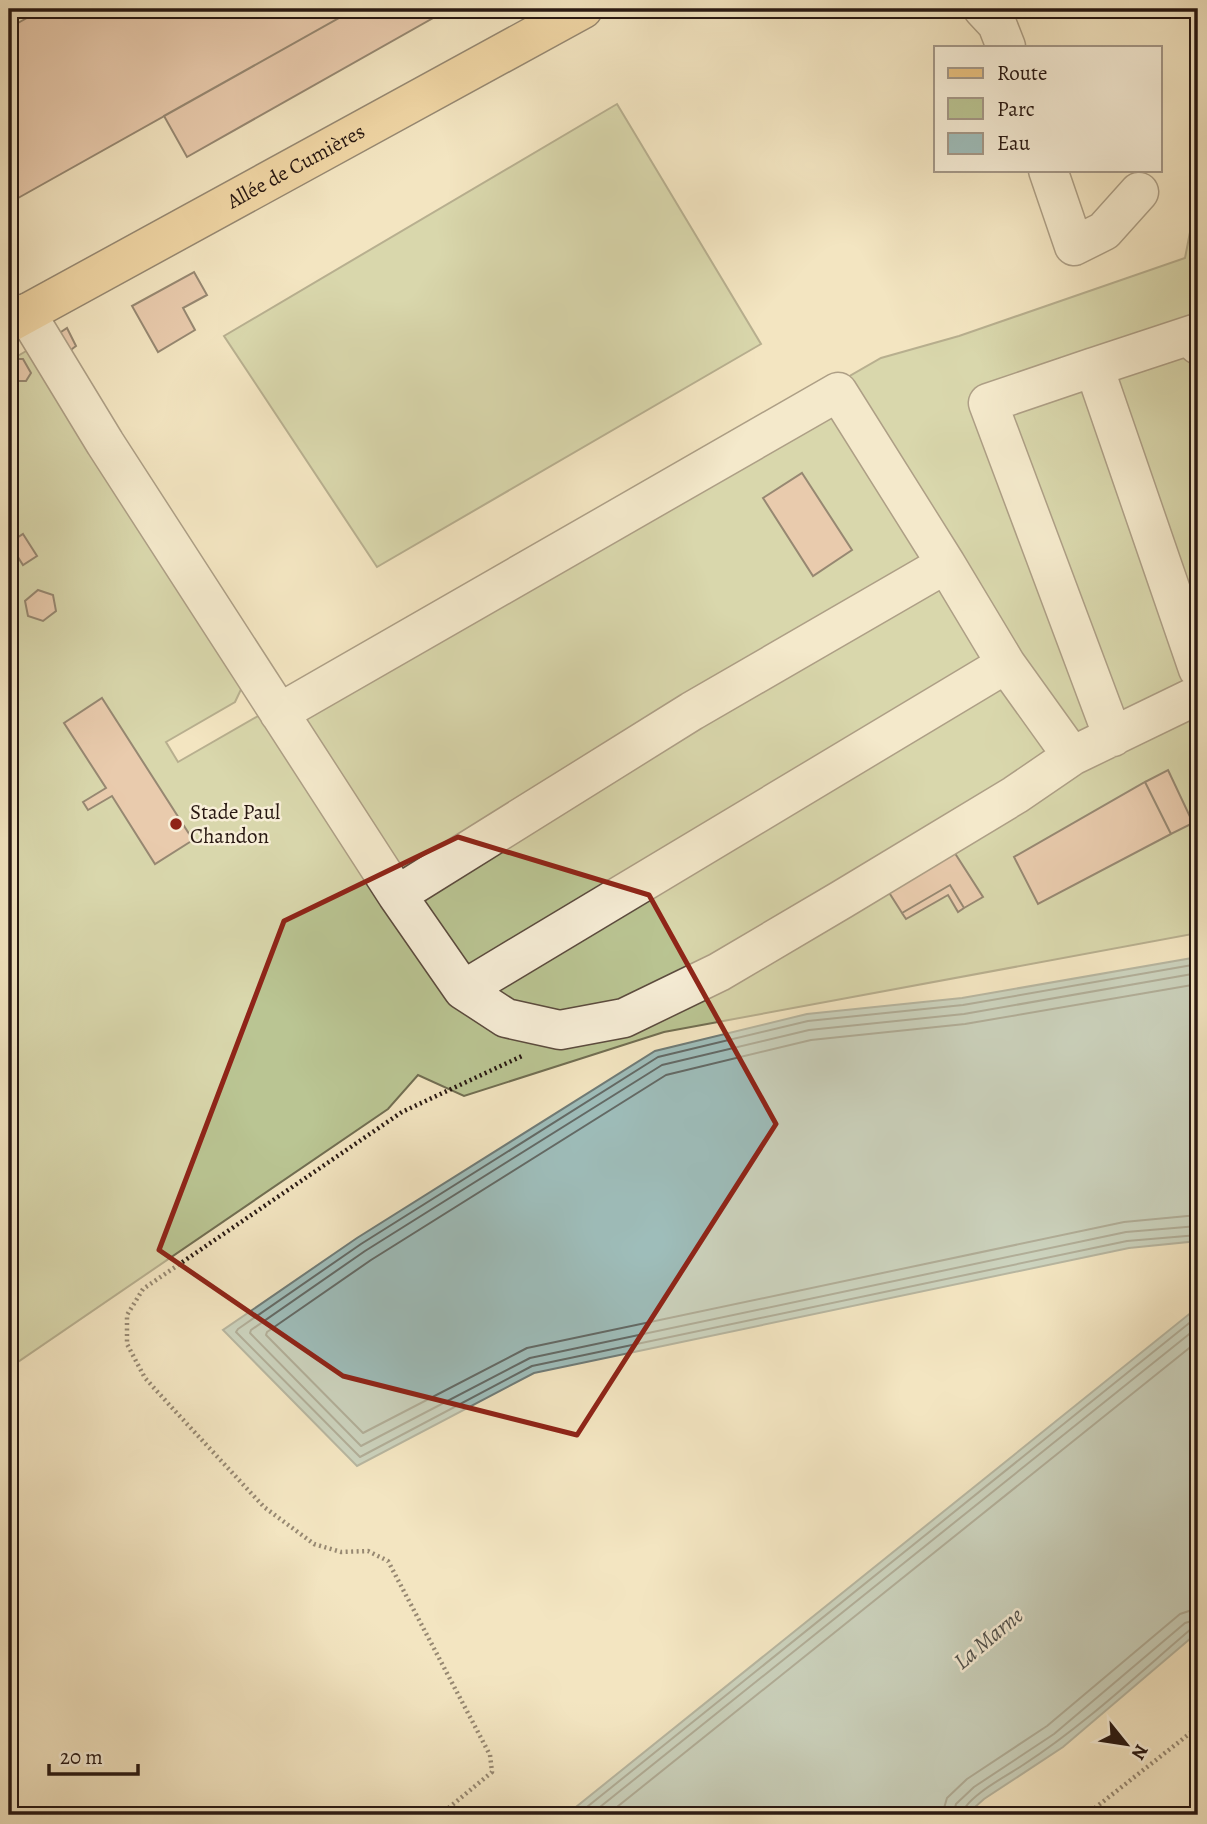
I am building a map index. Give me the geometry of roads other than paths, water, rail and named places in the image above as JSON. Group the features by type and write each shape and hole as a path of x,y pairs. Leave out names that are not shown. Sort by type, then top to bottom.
{"main road":[{"name":"Allée de Cumières","path":"17,318 583,9"}],"lane":[{"path":"983,9 997,24 1006,46"},
{"path":"1049,172 1074,246 1104,231 1139,192"},
{"path":"17,318 105,443 397,895 463,990 506,1018 560,1030 624,1018 719,972 1015,795 1072,756 1198,695"},
{"path":"1113,737 988,403 1194,334 1198,345"},
{"path":"1094,367 1198,669"},
{"path":"279,713 838,392 1006,664 1072,756"},
{"path":"397,895 692,711 946,564"},
{"path":"463,990 1006,664"}],"water":[{"path":"1198,957 1198,1241 1129,1248 534,1373 357,1466 223,1330 357,1238 655,1051 807,1014 962,998"},
{"name":"La Marne","path":"1198,1307 1198,1632 1063,1747 984,1799 966,1815 566,1815"}],"place":[{"name":"Stade Paul Chandon","path":"176,824"}]}
